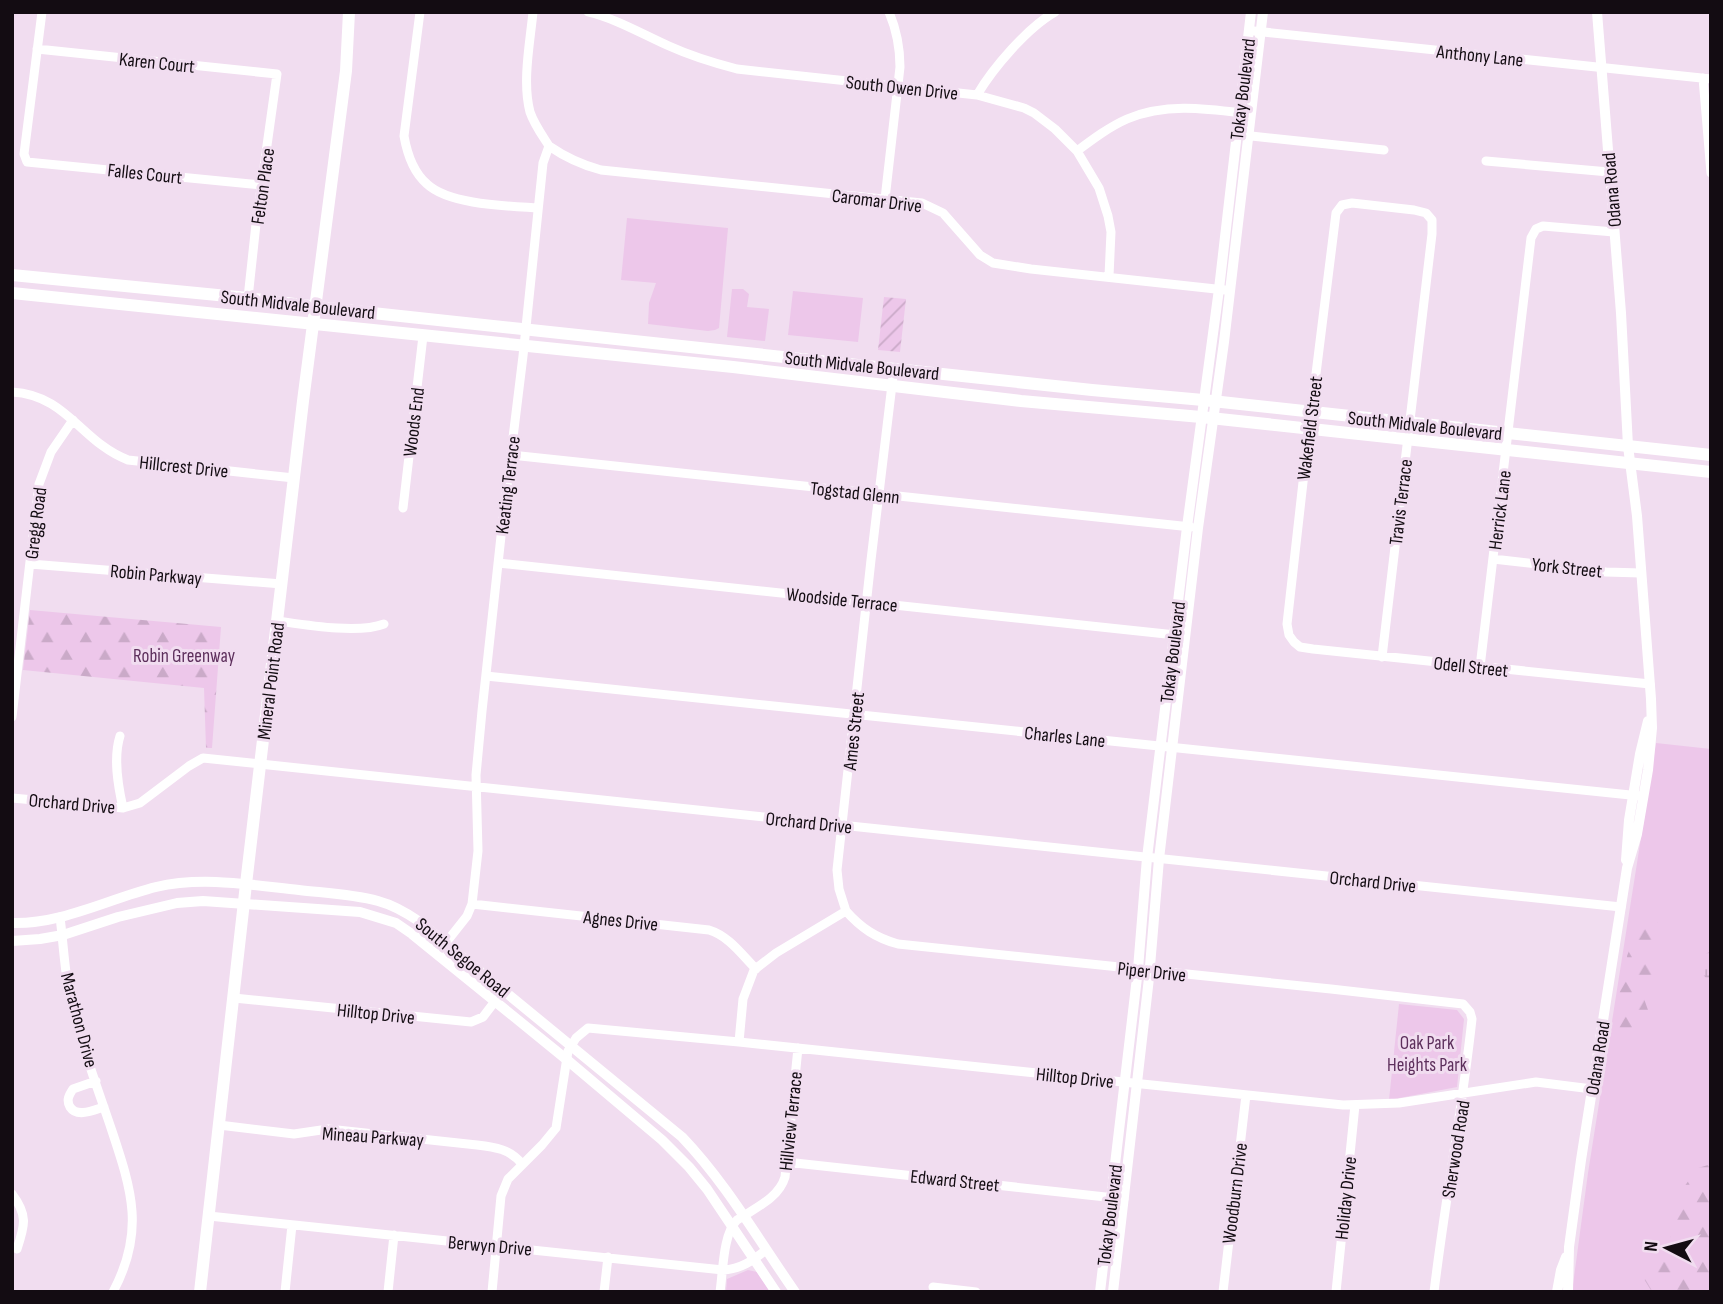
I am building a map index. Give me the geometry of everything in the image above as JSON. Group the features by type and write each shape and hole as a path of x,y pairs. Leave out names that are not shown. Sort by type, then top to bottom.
{"main road":[{"name":"Mineral Point Road","path":"346,71 349,12"},
{"name":"Mineral Point Road","path":"200,1292 313,324 346,71 358,12"},
{"name":"South Midvale Boulevard","path":"12,275 1711,455"},
{"name":"South Midvale Boulevard","path":"12,293 1711,472"},
{"path":"1021,401 1081,396 1092,390"}],"street":[{"path":"37,49 42,12"},
{"path":"421,12 404,136 407,153 416,170 428,185 447,196 538,208"},
{"path":"533,12 527,95 534,121 549,145"},
{"name":"South Owen Drive","path":"588,12 638,30 710,62 737,69 977,95 1034,113 1077,151 1099,188 1108,216 1111,250 1109,276"},
{"path":"885,199 900,67 898,36 889,12"},
{"path":"977,95 1043,15 1055,12"},
{"name":"Tokay Boulevard","path":"1245,113 1251,12"},
{"name":"Tokay Boulevard","path":"1112,1292 1138,1083 1147,858 1166,747 1245,113 1263,12"},
{"name":"Odana Road","path":"1568,1292 1569,1247 1627,868 1627,841 1638,796 1644,732 1651,712 1631,446 1630,394 1624,368 1597,12"},
{"name":"Anthony Lane","path":"1249,31 1707,78"},
{"name":"Karen Court","path":"37,49 277,74"},
{"name":"Falles Court","path":"37,49 24,154 27,162 262,185"},
{"name":"Felton Place","path":"248,298 277,74"},
{"path":"1707,78 1711,173"},
{"path":"1077,151 1110,128 1145,113 1181,107 1245,113"},
{"path":"1242,136 1384,150"},
{"name":"Keating Terrace","path":"437,954 467,916 472,904 478,851 476,787 486,676 543,163 549,145"},
{"name":"Caromar Drive","path":"549,145 560,154 601,170 922,203 943,213 980,255 993,263 1224,289"},
{"path":"1486,162 1609,172"},
{"name":"Wakefield Street","path":"1294,642 1289,635 1287,624 1336,213 1342,205 1352,203 1426,213 1432,222"},
{"name":"Travis Terrace","path":"1382,657 1432,222"},
{"name":"Herrick Lane","path":"1480,667 1531,238 1536,229 1543,226 1614,232"},
{"name":"Woods End","path":"403,508 423,336"},
{"name":"Ames Street","path":"846,911 837,877 894,368"},
{"name":"Hillcrest Drive","path":"12,392 38,397 56,406 108,452 128,460 294,478"},
{"name":"Gregg Road","path":"12,717 16,654 39,484 51,452 73,420"},
{"name":"Togstad Glenn","path":"511,455 1192,528"},
{"name":"York Street","path":"1493,559 1606,572 1641,573"},
{"name":"Woodside Terrace","path":"498,563 1180,635"},
{"name":"Robin Parkway","path":"30,564 282,584"},
{"path":"278,621 338,627 375,628 384,624"},
{"name":"Odell Street","path":"1294,642 1300,647 1382,657 1650,684"},
{"name":"Charles Lane","path":"486,676 1638,796"},
{"path":"120,736 117,744 117,768 123,808"},
{"name":"Tokay Boulevard","path":"1100,1292 1124,1082 1144,970 1159,859 1166,747"},
{"name":"Orchard Drive","path":"12,798 123,808 140,803 203,758 1621,906"},
{"name":"South Segoe Road","path":"12,923 39,922 60,917 180,882 246,884 360,896 401,909 504,990 671,1149 707,1189 776,1292"},
{"name":"South Segoe Road","path":"12,941 62,935 118,917 177,903 204,901 360,912 396,923 495,1001 569,1052 681,1137 708,1166 795,1292"},
{"name":"Agnes Drive","path":"472,904 709,930 731,942 756,970"},
{"path":"739,1042 743,999 756,970 776,953 846,911"},
{"name":"Piper Drive","path":"846,911 870,933 898,944 1457,1002 1468,1008"},
{"name":"Marathon Drive","path":"60,917 68,991 131,1191 131,1245 121,1278 113,1292"},
{"name":"Hilltop Drive","path":"234,998 471,1022 483,1017 504,990"},
{"name":"Sherwood Road","path":"1434,1292 1464,1093 1472,1019 1468,1008"},
{"name":"Hilltop Drive","path":"569,1052 582,1032 594,1027 1355,1105 1399,1103 1536,1082 1592,1089"},
{"name":"Hillview Terrace","path":"732,1225 778,1192 785,1177 798,1048"},
{"path":"492,1292 501,1196 508,1179 556,1128 569,1052"},
{"name":"Marathon Drive","path":"96,1081 75,1087 70,1092 68,1102 72,1109 79,1113 104,1107"},
{"name":"Woodburn Drive","path":"1223,1292 1246,1095"},
{"name":"Holiday Drive","path":"1336,1292 1355,1105"},
{"name":"Mineau Parkway","path":"219,1125 294,1133 328,1129 501,1148 515,1155 522,1164"},
{"name":"Edward Street","path":"786,1162 1124,1199"},
{"path":"12,1194 24,1216 24,1227 17,1249"},
{"name":"Berwyn Drive","path":"209,1216 723,1270 740,1267 766,1251"},
{"path":"285,1292 292,1225"},
{"path":"720,1292 732,1225"},
{"path":"388,1292 394,1235"},
{"name":"Odana Road","path":"1557,1292 1569,1247"},
{"path":"604,1292 608,1257"},
{"path":"933,1287 976,1292"}],"green space":[{"path":"627,218 728,228 719,328 708,331 648,324 649,303 656,283 621,280"},
{"path":"732,289 743,289 749,294 747,307 769,309 765,341 727,337"},
{"path":"793,291 863,298 858,342 788,335"},
{"path":"884,297 906,299 900,352 878,350"},
{"name":"Robin Greenway","path":"30,610 221,627 212,748 206,748 204,688 23,670"},
{"path":"1656,743 1711,749 1711,1292 1572,1292 1588,1173"},
{"path":"1639,913 1648,913 1657,918 1658,937 1647,953 1657,958 1659,975 1656,984 1643,996 1648,1010 1633,1025 1634,1035 1619,1055 1616,1045 1620,1015 1618,998 1628,972 1627,956 1634,938 1632,924"},
{"path":"1711,951 1711,1000 1708,982 1697,966 1700,957"},
{"name":"Oak Park Heights Park","path":"1399,1004 1457,1010 1464,1019 1457,1087 1389,1100"},
{"path":"1708,1165 1711,1167 1711,1292 1652,1292 1644,1279 1654,1260 1671,1242 1670,1223 1683,1209 1681,1191 1698,1168"},
{"path":"748,1270 757,1272 770,1292 726,1292 727,1279"}]}
